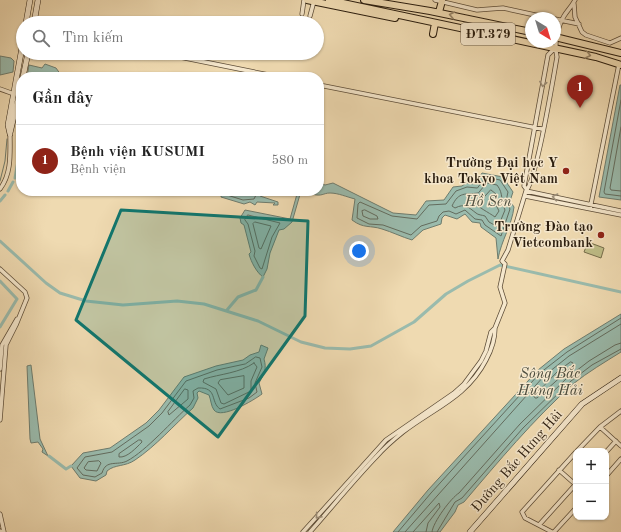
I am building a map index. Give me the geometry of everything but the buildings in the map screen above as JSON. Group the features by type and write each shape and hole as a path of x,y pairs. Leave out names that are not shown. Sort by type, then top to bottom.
{"highway":[{"path":"310,0 412,21 422,20"},
{"name":"ĐT.379","path":"329,0 525,42"},
{"name":"ĐT.379","path":"364,0 430,10 525,31"},
{"path":"439,1 439,12"},
{"path":"432,34 435,23"},
{"path":"561,38 621,53"},
{"name":"ĐT.379","path":"555,48 620,64"}],"street":[{"path":"27,16 30,0"},
{"path":"35,16 38,0"},
{"path":"302,14 310,0"},
{"path":"310,0 310,16"},
{"path":"439,1 477,10 504,8 525,13"},
{"path":"574,1 562,21 579,24"},
{"path":"574,1 573,11 582,32 586,35 610,42 621,38"},
{"path":"555,48 548,55 524,186 527,190 621,215"},
{"path":"307,531 392,441 459,395 477,374 495,337 494,328 505,303 500,287 504,266 502,261 527,190 530,188 557,57 555,48"},
{"path":"20,72 21,60"},
{"path":"24,72 27,60"},
{"path":"195,60 254,72"},
{"path":"590,207 620,64"},
{"path":"324,86 542,129"},
{"path":"0,89 16,95"},
{"path":"0,189 7,178 9,168 10,134 8,125 16,98"},
{"path":"525,196 621,211"},
{"path":"0,269 24,292 26,298 16,325 6,345 0,420"},
{"path":"0,369 2,345 18,318"},
{"path":"307,531 390,437 443,401 464,384 488,351"},
{"name":"Đường Bắc Hưng Hải","path":"470,532 582,404 621,378"},
{"path":"580,448 600,427 621,411"},
{"path":"600,427 621,446"},
{"path":"390,437 392,441"},
{"path":"609,449 616,441"},
{"path":"573,455 522,512 526,518 553,532 573,511"},
{"path":"609,473 621,459"},
{"path":"560,470 575,484"},
{"path":"539,525 573,488"},
{"path":"0,514 4,532"}],"highlighted area":[{"path":"121,210 308,221 305,316 218,437 76,320"}],"shaded area":[{"path":"588,242 604,248 601,258 584,252"}],"water":[{"path":"0,56 11,58 14,61 13,72 0,75"},
{"path":"45,64 56,68 59,72 28,72 29,65 42,68"},
{"path":"621,85 621,200 599,197"},
{"name":"Hồ Sen","path":"482,173 503,177 513,192 510,201 514,207 513,214 501,246 498,259 496,238 481,227 480,223 472,222 465,214 457,219 445,215 442,218 441,224 423,230 412,240 382,229 356,223 352,220 355,199 333,193 324,194 324,185 333,183 393,213 416,215 426,201 444,200 453,187 462,186 466,183 475,184"},
{"path":"260,196 278,202 278,205 273,205 275,203 257,202 255,205 250,202 244,204 221,197"},
{"path":"296,196 300,196 292,222 284,229 279,230 270,253 267,269 263,277 256,270 251,260 249,254 251,252 244,225 241,223 240,218 245,210 290,219"},
{"name":"Sông Bắc Hưng Hải","path":"621,314 621,352 573,384 558,398 516,442 464,502 458,505 455,512 440,532 393,532 428,490 538,370 564,349"},
{"path":"261,345 268,348 264,359 264,371 259,383 262,394 258,397 238,408 223,413 214,410 209,395 199,391 197,393 198,398 193,408 150,448 128,464 113,467 107,471 106,475 96,481 80,478 71,466 83,453 110,448 146,423 159,410 184,377 216,366 243,360 250,355 259,352"},
{"path":"31,365 40,439 48,456 42,452 43,449 38,442 31,443 30,439 27,366"}],"waterway":[{"path":"0,181 5,161 7,139"},
{"path":"15,178 16,172"},
{"path":"8,191 13,182"},
{"path":"0,201 5,195"},
{"path":"0,241 46,283 60,293 86,301 123,305 177,301 204,304 258,321 301,342 325,348 350,349 371,346 414,322 446,294 500,265 621,292"},
{"path":"227,310 238,297 256,290 263,277"},
{"path":"0,281 17,299 0,327"},
{"path":"49,456 66,469 71,466"}],"place":[{"name":"Bệnh viện KUSUMI","path":"580,108"},
{"name":"Trường Đại học Y khoa Tokyo Việt Nam","path":"566,171"},
{"name":"Trường Đào tạo Vietcombank","path":"601,235"}]}
